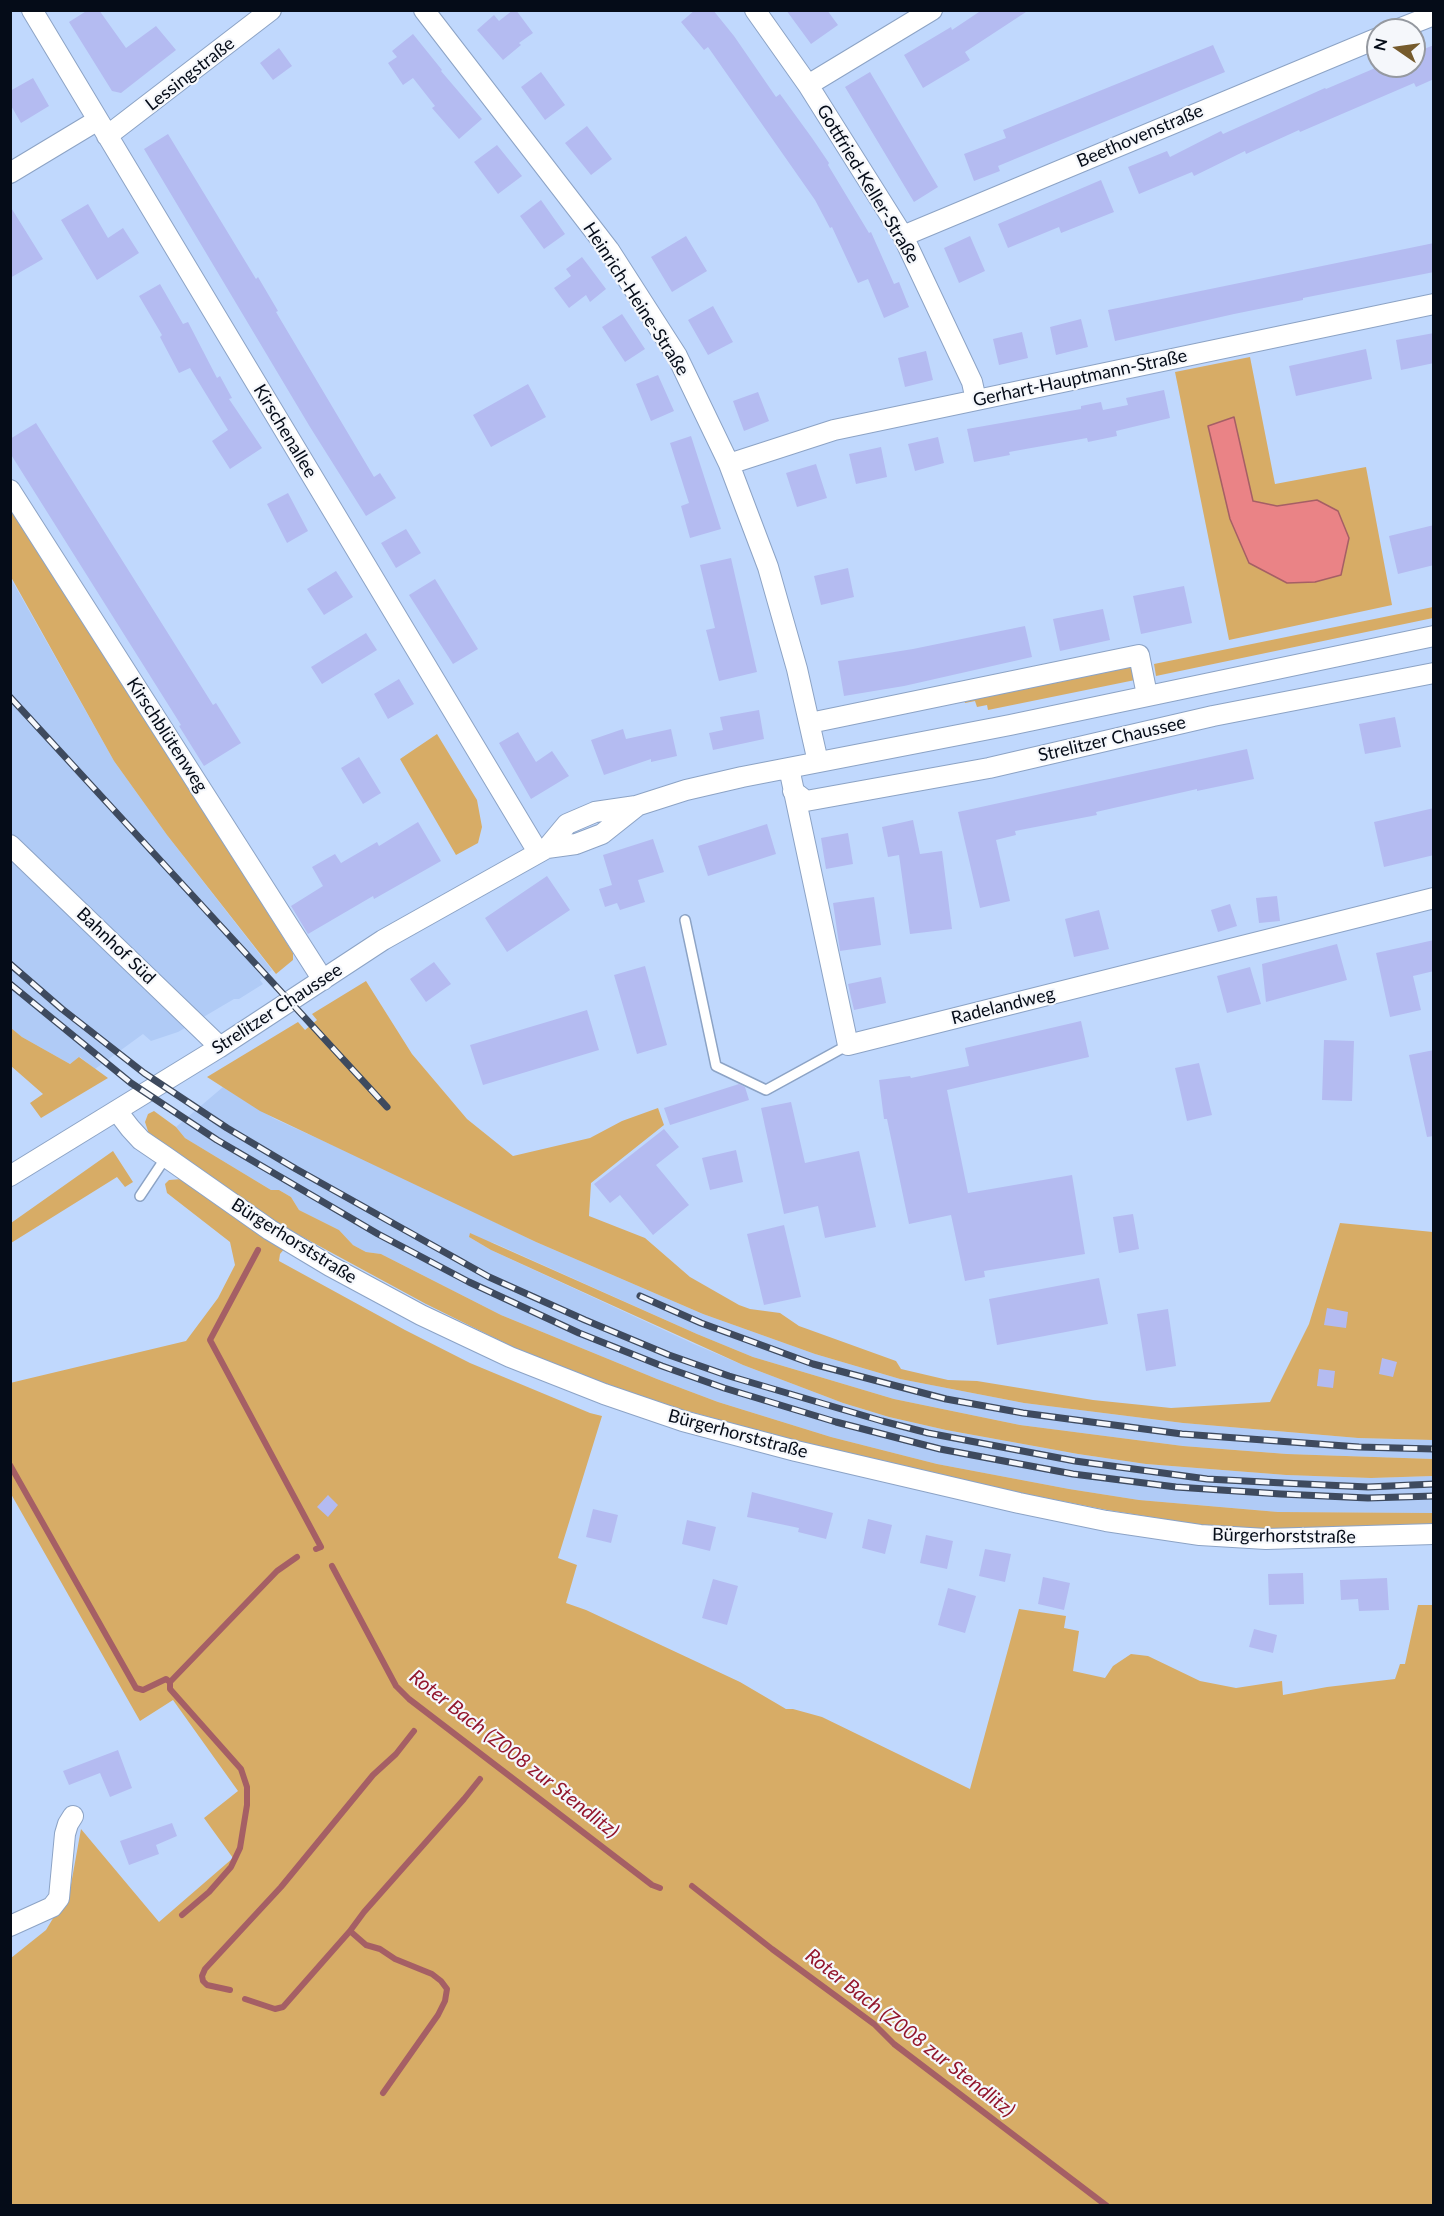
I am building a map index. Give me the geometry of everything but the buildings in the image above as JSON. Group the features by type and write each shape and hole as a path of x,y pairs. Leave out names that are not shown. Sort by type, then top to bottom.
{"street":[{"name":"Kirschenallee","path":"32,10 543,850"},
{"name":"Lessingstraße","path":"102,128 271,10"},
{"name":"Heinrich-Heine-Straße","path":"424,10 609,250 677,356 729,464 768,567 798,669 818,762"},
{"name":"Gottfried-Keller-Straße","path":"755,10 808,85 903,236 972,382 976,400"},
{"path":"808,85 932,10"},
{"name":"Beethovenstraße","path":"903,236 1366,43"},
{"path":"10,173 102,128"},
{"name":"Gerhart-Hauptmann-Straße","path":"729,464 834,430 1434,304"},
{"name":"Kirschblütenweg","path":"10,490 323,980"},
{"name":"Strelitzer Chaussee","path":"13,1169 117,1111 220,1047 383,940 543,850 567,824 581,817 595,812 636,807 686,790 789,768 1010,725 1434,636"},
{"name":"Strelitzer Chaussee","path":"810,723 1139,655 1147,695"},
{"name":"Strelitzer Chaussee","path":"793,791 806,801 989,768 1213,716 1434,673"},
{"path":"789,768 848,1046"},
{"name":"Bahnhof Süd","path":"10,845 220,1047"},
{"name":"Radelandweg","path":"848,1046 1434,898"},
{"name":"Bürgerhorststraße","path":"117,1111 141,1140 277,1234 421,1315 510,1357 604,1394 683,1421 796,1451 1106,1521 1200,1535 1266,1539 1434,1534"},
{"path":"10,1926 52,1907 59,1898 65,1834 73,1816"}],"lane":[{"path":"685,920 716,1066 766,1090 848,1046"},
{"path":"140,1196 166,1157"}],"shaded area":[{"path":"1250,357 1275,484 1366,467 1392,605 1229,640 1175,372","holes":["1244,469 1253,501 1277,506 1317,500 1249,563"]},
{"path":"1234,417 1253,501 1277,506 1317,500 1338,511 1349,538 1341,575 1315,582 1287,583 1249,563 1230,519 1208,426"},
{"path":"10,504 293,953 293,960 276,974 167,835 114,761 11,577"},
{"path":"10,577 114,761 167,835 272,970 260,980 263,984 239,999 234,999 178,1032 151,1041 143,1034 95,1069 80,1057 70,1064 22,1037 11,1028"},
{"path":"1433,607 1433,618 1156,676 1154,664"},
{"path":"1136,663 1140,679 988,710 987,705 977,707 975,701 965,703 964,698"},
{"path":"437,734 477,800 482,827 478,843 456,855 400,759"},
{"path":"366,981 412,1054 467,1119 513,1156 590,1138 622,1121 658,1108 664,1125 591,1183 589,1216 645,1238 690,1277 739,1305 750,1309 780,1313 799,1326 896,1361 901,1369 948,1380 977,1381 1093,1400 1171,1408 1270,1402 1309,1324 1340,1223 1433,1232 1433,1440 1358,1438 1183,1423 1024,1403 900,1379 815,1354 703,1314 536,1242 260,1111 207,1077 298,1022 305,1030 317,1020 312,1014"},
{"path":"11,1028 22,1037 70,1064 79,1057 108,1078 41,1118 30,1103 43,1094 11,1066"},
{"path":"223,1087 275,1119 394,1173 536,1242 703,1314 815,1354 900,1379 1024,1403 1183,1423 1358,1438 1433,1440 1433,1459 1287,1454 1183,1446 1020,1425 894,1399 753,1357 494,1243 469,1237 491,1250 694,1344 843,1403 889,1417 946,1430 1146,1464 1286,1475 1371,1478 1433,1476 1433,1513 1278,1512 1139,1500 937,1464 831,1437 718,1402 501,1315 381,1254 366,1252 353,1245 339,1230 299,1210 291,1197 279,1190 271,1190 185,1138 176,1127"},
{"path":"154,1111 176,1127 185,1138 271,1190 279,1190 291,1197 299,1210 339,1230 353,1245 366,1252 381,1254 501,1315 718,1402 831,1437 937,1464 1069,1489 1139,1500 1278,1512 1433,1513 1433,1527 1267,1531 1202,1525 1021,1493 796,1441 684,1410 608,1385 515,1348 426,1304 275,1222 170,1151 149,1134 145,1122 148,1114"},
{"path":"113,1151 133,1182 125,1187 117,1177 11,1243 11,1223"},
{"path":"182,1179 285,1248 280,1254 279,1261 470,1363 602,1416 558,1558 577,1565 566,1603 586,1610 740,1682 786,1709 822,1717 970,1789 1019,1609 1066,1616 1064,1628 1079,1631 1073,1671 1105,1678 1113,1666 1131,1654 1148,1656 1200,1681 1236,1688 1282,1681 1283,1695 1395,1679 1400,1664 1405,1664 1418,1605 1433,1605 1433,2205 11,2205 11,1958 46,1930 70,1890 81,1829 159,1922 233,1858 204,1818 238,1791 173,1700 140,1721 11,1494 10,1383 186,1341 218,1298 235,1265 230,1242 167,1193 165,1184 169,1180"},
{"path":"470,1233 753,1357 894,1399 1020,1425 1183,1446 1287,1454 1433,1459 1433,1476 1371,1478 1286,1475 1146,1464 946,1430 889,1417 843,1403 743,1365 491,1250 469,1237"}],"waterway":[{"name":"Roter Bach (Z008 zur Stendlitz)","path":"258,1250 210,1340 321,1547 316,1549"},
{"path":"10,1465 136,1688 143,1690 166,1679 170,1682"},
{"path":"182,1915 209,1892 231,1867 240,1848 247,1805 247,1787 241,1769 170,1689 170,1682 277,1571 297,1557"},
{"name":"Roter Bach (Z008 zur Stendlitz)","path":"332,1566 396,1686 409,1699 652,1885 660,1888"},
{"path":"230,1990 207,1985 202,1976 205,1969 281,1887 373,1775 396,1754 414,1731"},
{"path":"245,1999 275,2009 283,2007 480,1779"},
{"name":"Roter Bach (Z008 zur Stendlitz)","path":"692,1886 772,1949 874,2024 894,2044 1107,2206"},
{"path":"350,1931 366,1945 380,1949 395,1959 432,1974 447,1989 445,2001 438,2015 383,2093"}],"railway":[{"path":"10,697 387,1107"},
{"path":"10,964 62,1009 144,1073 227,1128 296,1169 489,1277 669,1355 729,1376 882,1421 928,1433 1075,1461 1207,1479 1368,1487 1434,1484"},
{"path":"10,984 131,1083 217,1140 378,1234 469,1282 579,1333 662,1366 724,1388 836,1422 940,1449 1073,1474 1176,1487 1281,1494 1368,1498 1434,1496"},
{"path":"640,1296 701,1323 813,1364 946,1399 1023,1413 1182,1434 1359,1447 1434,1449"}]}
